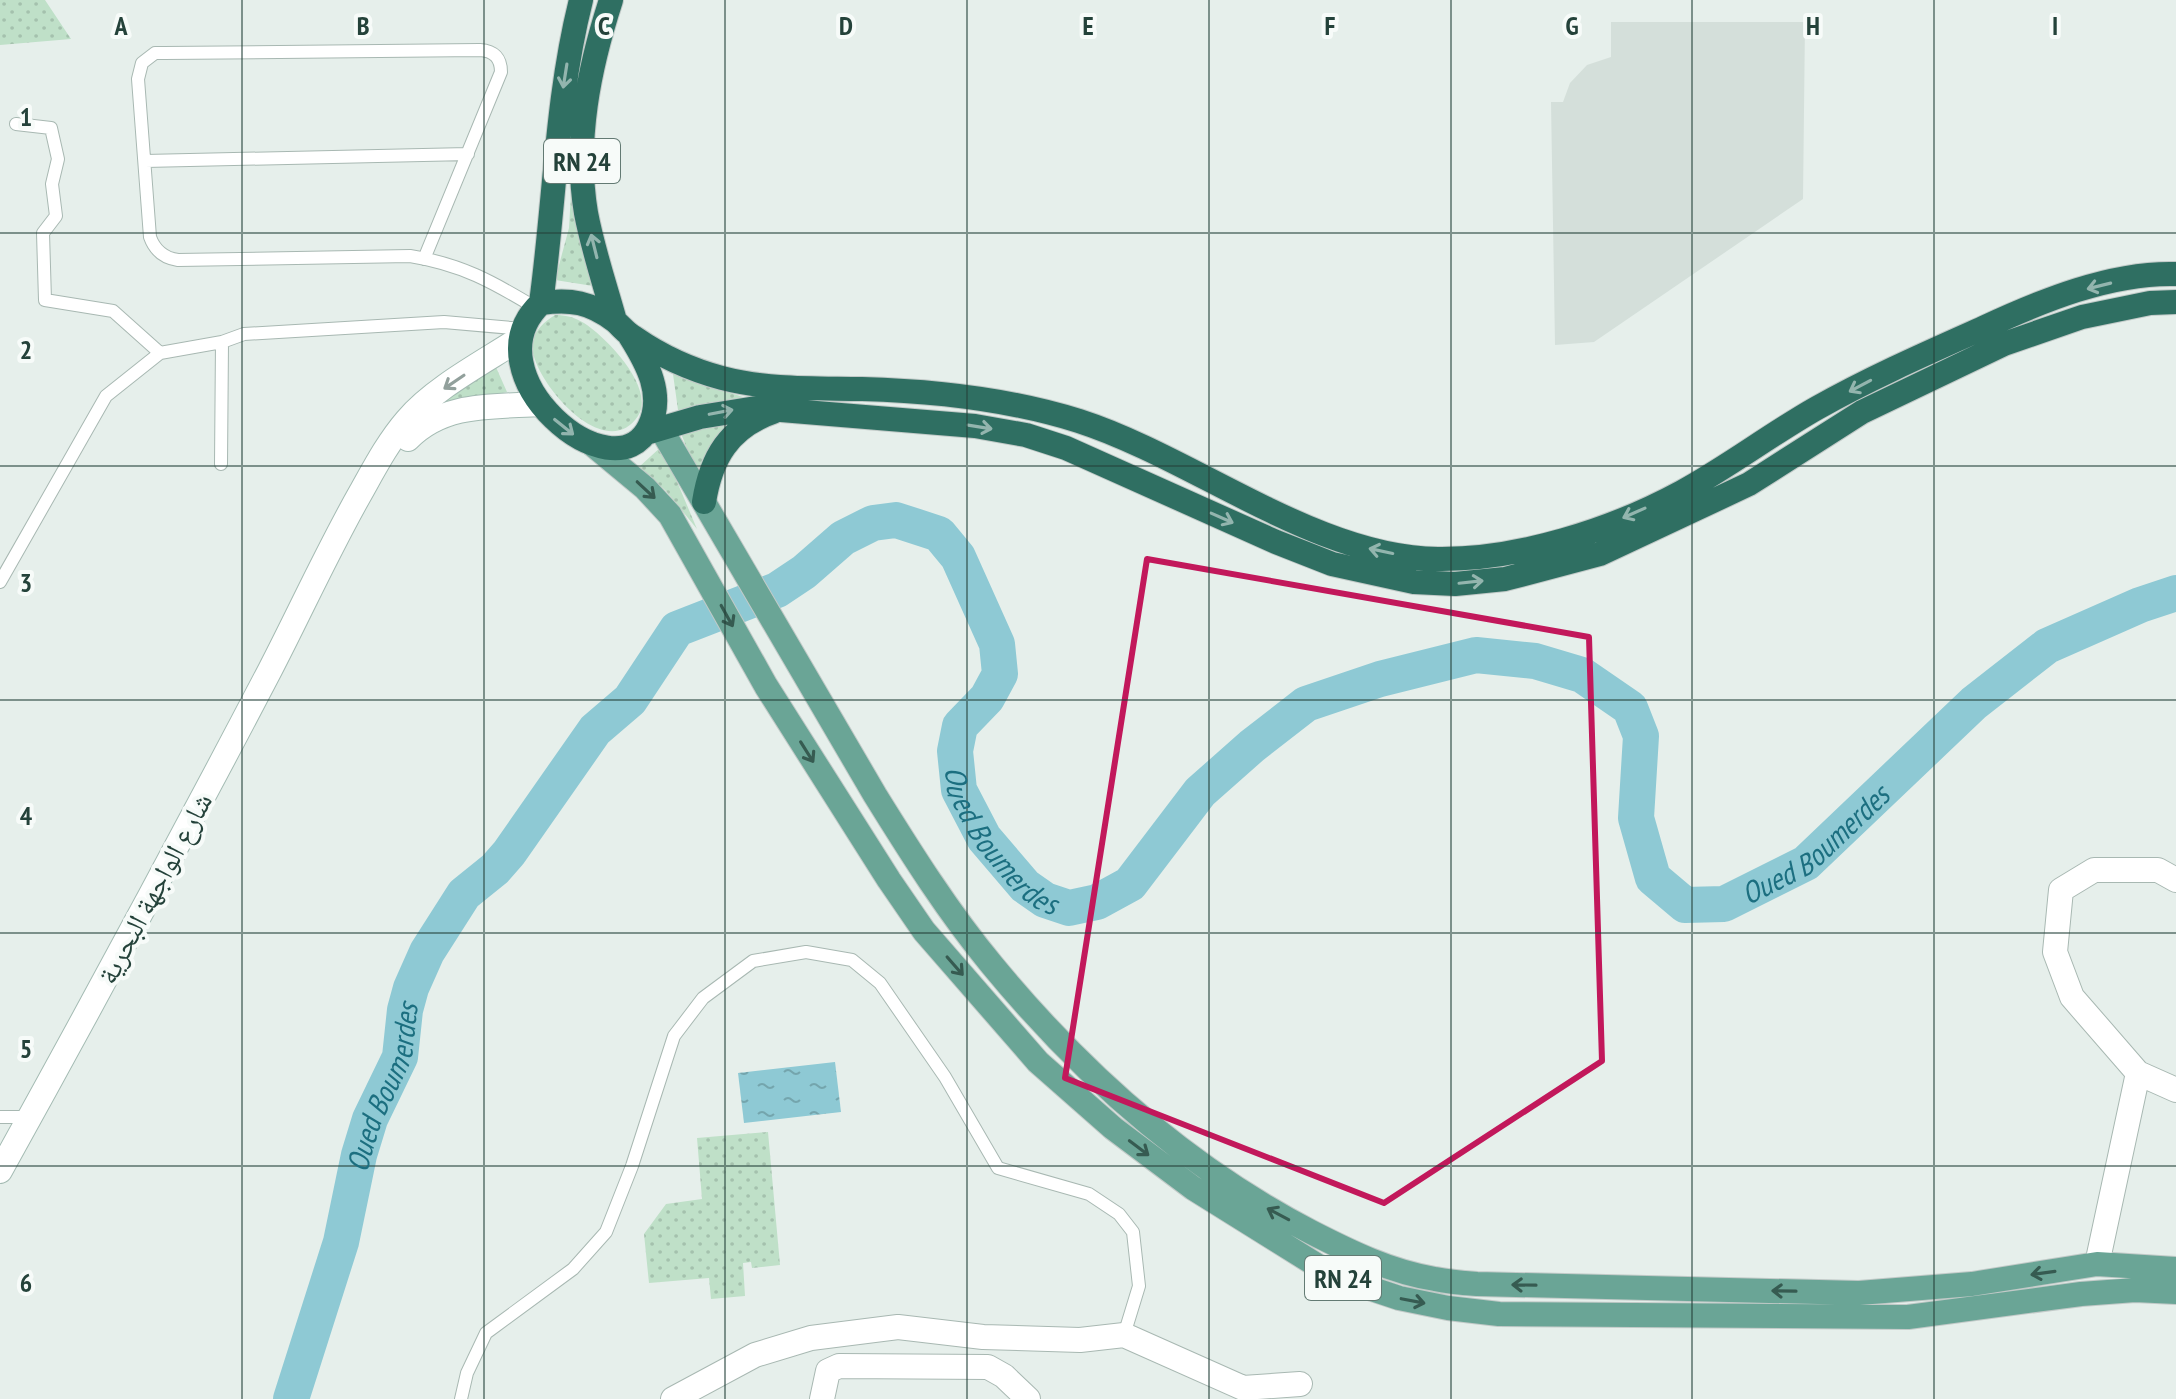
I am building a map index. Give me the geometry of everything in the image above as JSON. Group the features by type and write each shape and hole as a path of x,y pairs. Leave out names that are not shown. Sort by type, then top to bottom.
{"highway":[{"name":"RN 24","path":"538,305 550,231 560,108 581,0"},
{"name":"RN 24","path":"611,0 588,85 582,131 582,169 586,212 622,329"},
{"path":"2176,274 2155,273 2097,285 2023,309 1880,375 1814,410 1681,492 1594,529 1549,544 1488,555 1439,559 1359,547 1081,422 1017,405 936,392 758,385 722,378 693,368 575,301 538,305 521,334 523,370 532,392 571,433 592,444 616,449 636,444 654,426 727,411 784,408 975,426 1026,435 1066,448 1332,564 1414,582 1455,584 1505,579 1600,554 1749,484 1862,412 2004,344 2082,317 2150,303 2176,302"},
{"path":"622,329 650,371 654,388 654,426"},
{"path":"704,502 708,476 728,442 759,417 784,408"}],"main road":[{"name":"RN 24","path":"654,426 704,502 913,856 990,963 1048,1031 1115,1096 1192,1158 1256,1202 1351,1252 1390,1267 1433,1279 1477,1284 1859,1293 1972,1284 2097,1264 2176,1269"},
{"name":"RN 24","path":"592,444 670,515 766,686 851,823 924,931 1038,1062 1113,1128 1193,1188 1291,1251 1357,1284 1399,1298 1499,1314 1908,1317 2081,1294 2135,1290 2176,1292"}],"street":[{"name":"شارع الواجهة البحرية","path":"0,1171 305,603 330,546 382,455 408,419 425,402 521,334"},
{"name":"شارع الواجهة البحرية","path":"305,603 322,584 341,554 393,458 421,426 457,410 541,404"},
{"path":"2176,880 2158,870 2094,870 2061,890 2055,952 2072,997 2138,1073 2176,1090"},
{"path":"2097,1264 2138,1073"},
{"path":"673,1399 755,1355 811,1338 898,1327 997,1338 1080,1340 1124,1335 1243,1388 1300,1384"},
{"path":"822,1399 828,1371 839,1366 988,1367 1004,1376 1028,1399"}],"lane":[{"path":"424,259 501,72 498,59 488,50 164,53 148,57 139,71 150,237 158,251 171,259 410,256 484,277 538,305"},
{"path":"16,124 51,128 58,159 52,184 56,216 43,233 45,300 113,311 160,353"},
{"path":"145,161 468,154"},
{"path":"0,582 106,396 160,353 222,342 244,334 444,322 521,334"},
{"path":"221,464 222,342"},
{"path":"461,1399 467,1373 486,1333 573,1269 606,1232 632,1166 674,1036 703,998 753,961 806,952 852,960 880,983 945,1077 998,1168 1089,1194 1119,1214 1133,1232 1139,1286 1124,1335"},
{"path":"0,1117 30,1117"}],"highlighted area":[{"path":"1147,559 1589,637 1602,1061 1384,1203 1065,1078"}],"shaded area":[{"path":"1611,22 1805,22 1803,199 1594,342 1555,345 1551,102 1563,102 1570,83 1587,65 1611,57"}],"green space":[{"path":"0,0 45,0 71,39 0,45"},
{"path":"571,193 593,286 555,280 569,228"},
{"path":"555,315 577,319 593,330 616,351 635,378 642,405 638,416 624,429 607,431 589,424 571,411 543,376 534,358 532,343 540,327"},
{"path":"495,365 507,392 425,411"},
{"path":"673,374 743,397 678,410"},
{"path":"744,416 715,442 704,457 698,476 680,431"},
{"path":"662,446 697,529 666,491 639,467"},
{"path":"768,1132 780,1265 752,1268 751,1262 743,1263 745,1296 711,1299 709,1278 649,1283 644,1234 666,1204 702,1199 697,1138"}],"water":[{"path":"835,1062 841,1112 744,1123 738,1073"}],"waterway":[{"name":"Oued Boumerdes","path":"291,1399 341,1242 359,1155 370,1119 400,1057 405,1010 411,988 427,952 464,894 509,853 595,730 630,700 677,629 777,590 804,572 843,538 873,523 896,520 939,534 958,557 997,644 1000,674 987,698 960,726 955,751 959,790 984,838 1025,886 1045,900 1069,908 1097,902 1130,884 1200,792 1306,704 1380,679 1476,655 1535,661 1582,675 1630,708 1641,736 1636,818 1653,878 1685,905 1724,904 1806,863 1974,703 2047,646 2140,605 2176,593"}]}
